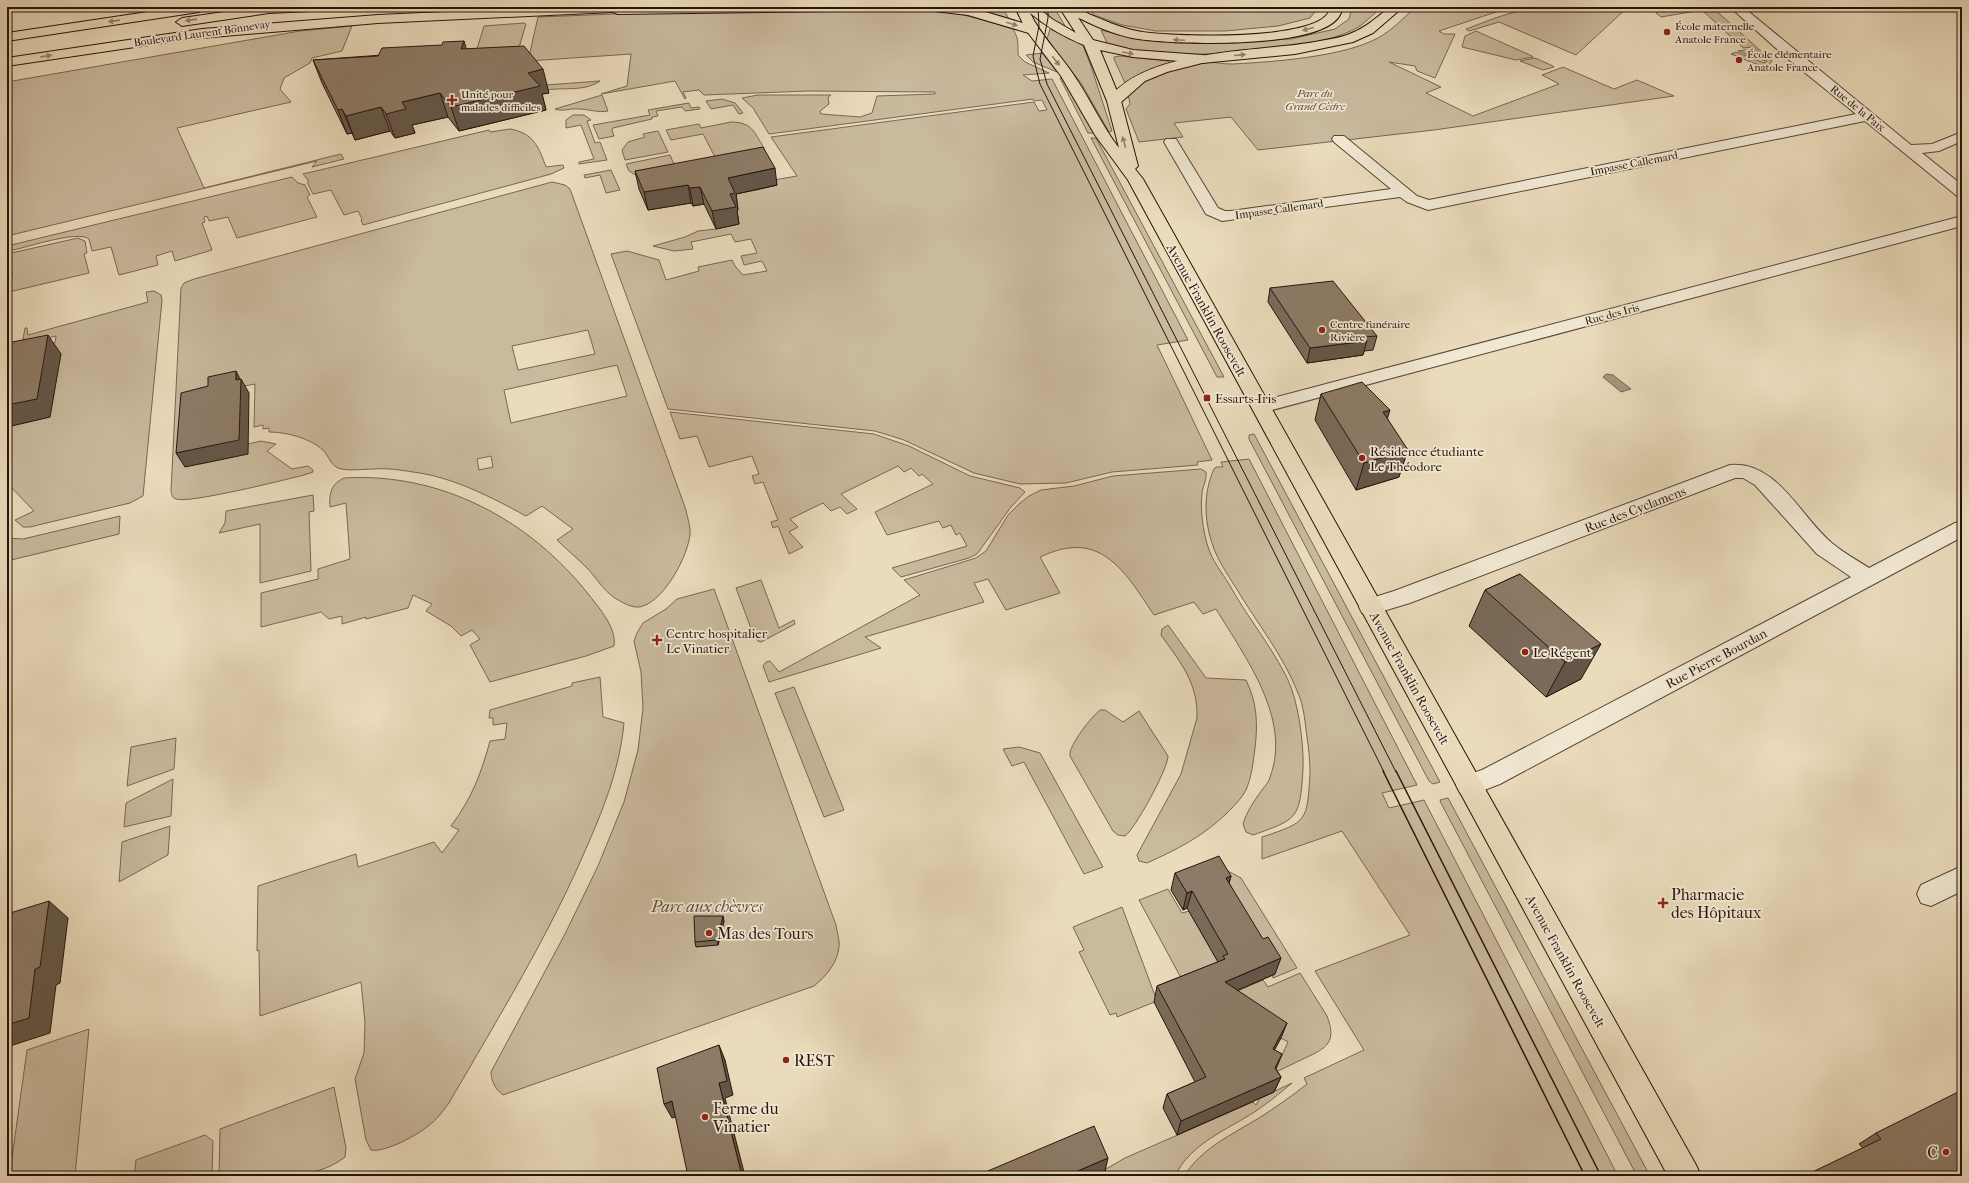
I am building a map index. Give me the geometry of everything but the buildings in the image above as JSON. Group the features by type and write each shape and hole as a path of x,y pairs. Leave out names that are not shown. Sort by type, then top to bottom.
{"main road":[{"path":"7,37 208,7"},
{"name":"Boulevard Laurent Bonnevay","path":"7,48 285,7"},
{"path":"244,13 309,7"},
{"name":"Boulevard Laurent Bonnevay","path":"7,62 306,18 421,7"},
{"path":"188,35 378,19 632,7"},
{"path":"588,9 831,7"},
{"path":"934,7 968,11 1032,30"},
{"name":"Avenue Franklin Roosevelt","path":"1021,7 1032,30 1067,74 1084,101 1102,135 1135,179 1685,1176"},
{"path":"1030,7 1047,23 1091,44 1128,54 1157,58 1202,59 1295,50 1326,45 1349,39 1369,30 1397,7"},
{"path":"1066,7 1101,24 1124,32 1156,38 1199,40 1281,34 1313,28 1330,20 1336,10 1336,7"},
{"name":"Avenue Franklin Roosevelt","path":"1066,7 1091,44 1114,100 1135,179"},
{"path":"1114,100 1140,78 1162,69 1202,59"}],"street":[{"path":"7,9 12,7"},
{"name":"Rue de la Paix","path":"1736,7 1962,193"},
{"name":"Impasse Callemard","path":"1339,139 1412,199 1428,204 1869,116"},
{"path":"1910,149 1934,148 1962,136"},
{"name":"Impasse Callemard","path":"1171,142 1212,212 1222,216 1403,192"},
{"name":"Rue des Iris","path":"1261,407 1962,221"},
{"name":"Rue des Cyclamens","path":"1370,607 1402,597 1730,472 1740,471 1749,472 1762,480 1825,549 1868,578"},
{"name":"Rue Pierre Bourdan","path":"1469,785 1491,777 1962,528"},
{"path":"1932,894 1962,878"}],"green space":[{"path":"963,7 1002,7 1009,19"},
{"path":"1036,7 1054,7 1068,31"},
{"path":"1087,7 1318,8 1310,18 1278,26 1225,31 1156,31 1122,25 1094,15"},
{"path":"1352,7 1382,7 1357,28 1323,40 1303,44 1209,54 1169,54 1108,45 1101,30 1124,36 1176,43 1291,39 1335,29 1349,19"},
{"name":"Parc du Grand Cèdre","path":"1415,7 1511,7 1439,31 1444,34 1455,34 1435,78 1417,71 1415,66 1389,62 1441,87 1426,93 1473,116 1559,84 1542,75 1563,67 1614,89 1637,80 1674,96 1434,130 1258,150 1231,117 1174,123 1183,137 1139,142 1126,109 1130,104 1128,94 1139,83 1155,75 1196,63 1211,62 1232,64 1267,62 1346,50 1383,35 1398,24"},
{"path":"1532,7 1628,7 1576,55 1499,22 1469,31 1466,29 1498,17"},
{"path":"1647,7 1712,7 1772,61 1766,68 1731,54 1736,52 1764,63 1767,61 1754,47 1743,48 1702,10 1661,17 1656,13 1658,10"},
{"path":"895,8 948,11 1011,27 1017,37 1018,55 1025,62 1049,73 1023,75 1032,81 1052,79 1188,340 1157,345 1212,460 1197,462 1198,465 1112,472 1066,483 1020,484 974,473 904,440 875,431 668,409 611,254 627,251 659,260 666,280 699,271 698,267 732,260 743,275 767,271 762,261 744,265 741,256 757,253 751,239 735,242 731,234 691,242 693,249 674,251 653,246 685,237 698,231 716,229 733,211 738,210 726,195 777,185 774,180 797,176 771,137 1034,102 1039,111 1047,110 1042,100 1034,101 1033,99 769,134 753,108 742,98 758,95 831,95 828,97 829,104 820,111 821,114 860,117 872,113 877,96 935,94 935,92 808,91 704,95 699,90 683,92 686,98 685,99 675,81 601,94 627,86 631,54 528,61 538,17 691,11"},
{"path":"526,24 518,51 476,52 484,26"},
{"path":"352,26 342,51 312,58 310,63 284,78 280,89 291,102 177,128 204,188 341,154 344,159 312,167 317,161 7,236 7,82 300,31"},
{"path":"1050,29 1082,43 1112,131 1109,132 1081,83 1047,39"},
{"path":"1476,31 1533,57 1516,60 1462,47 1465,36"},
{"path":"1753,49 1765,59 1765,61 1738,51"},
{"path":"1042,53 1057,72 1033,62 1026,55"},
{"path":"1120,56 1168,61 1169,63 1140,74 1125,83 1114,59 1114,57"},
{"path":"1535,58 1554,67 1543,70 1520,61"},
{"path":"1060,78 1062,78 1094,133 1088,133"},
{"path":"600,81 588,87 581,88 547,90 546,85"},
{"path":"602,95 608,111 601,112 582,109 555,109"},
{"path":"722,99 735,103 743,113 739,114 733,105 711,109 706,101"},
{"path":"689,103 691,108 699,107 700,109 685,111 682,107 656,111 658,116 652,117 652,119 613,128 612,130 614,136 599,139 593,125 650,115 648,110"},
{"path":"573,115 584,115 591,120 587,121 595,143 600,142 607,160 579,164 579,162 594,159 581,125 566,128 566,120"},
{"path":"731,122 744,124 752,129 764,148 764,151 716,159 703,134 671,140 666,130 699,124 701,128"},
{"path":"510,129 525,134 534,142 546,167 563,165 564,168 551,174 363,225 358,211 344,215 331,190 313,194 308,184 308,180 303,174 489,130 490,132"},
{"path":"658,131 668,152 625,160 622,150 628,142 645,137 643,134"},
{"path":"1091,138 1096,138 1224,377 1217,377"},
{"path":"670,155 680,178 639,177 629,171 626,164"},
{"path":"611,170 620,190 606,193 600,175 585,178 584,175"},
{"path":"292,177 298,183 305,185 310,195 307,197 317,217 237,238 228,217 209,221 207,216 204,217 205,222 202,223 212,250 175,261 172,251 156,256 158,265 119,275 111,247 92,251 89,239 83,237 75,236 13,250 7,249 7,246"},
{"path":"552,182 565,185 570,189 686,510 690,534 685,554 674,576 667,586 651,602 637,607 626,604 610,594 586,567 557,540 573,529 542,506 526,516 471,489 443,478 389,469 349,470 338,468 332,464 323,450 305,439 283,433 269,432 269,428 263,429 263,425 254,427 255,384 217,391 200,464 247,454 248,444 261,441 276,444 267,451 292,469 308,466 313,470 313,472 237,491 184,500 175,499 172,496 171,491 181,288 184,283 194,279","holes":["588,330 595,354 518,370 512,346","617,365 627,396 511,423 504,390","491,456 493,467 479,470 477,459"]},
{"path":"78,238 85,241 87,253 84,254 89,273 9,292 7,277 12,275 12,272 7,273 7,254"},
{"path":"154,291 161,295 162,300 143,496 130,503 30,527 23,527 15,520 34,511 7,483 7,427 50,417 34,347 55,343 56,336 22,344 25,328 27,328 28,335 148,302 146,292"},
{"path":"670,412 874,434 909,446 970,476 1020,488 1025,492 1011,507 977,554 969,558 901,577 892,568 967,546 960,533 956,535 951,525 943,528 939,521 887,535 875,512 933,484 922,474 919,476 911,468 904,472 898,466 841,494 857,509 847,514 840,507 831,511 823,503 790,519 798,527 789,532 803,547 789,554 778,526 773,528 771,522 778,520 763,482 755,484 752,476 759,474 752,456 709,467 697,436 680,439"},
{"path":"1254,434 1440,782 1433,784 1429,781 1249,439 1249,435"},
{"path":"1249,459 1417,785 1382,793 1389,808 1424,800 1618,1176 1184,1176 1191,1166 1208,1150 1228,1136 1272,1110 1307,1084 1304,1078 1364,1050 1315,971 1410,935 1342,831 1262,859 1262,837 1297,823 1306,811 1308,802 1310,765 1302,703 1298,693 1285,665 1220,562 1213,546 1206,517 1206,497 1210,478 1214,469 1216,467 1223,467 1221,462"},
{"path":"1201,469 1206,472 1201,500 1202,520 1208,547 1212,557 1279,663 1290,684 1297,707 1303,758 1302,786 1298,808 1294,815 1279,825 1253,835 1246,832 1243,824 1251,806 1269,779 1275,755 1275,733 1270,711 1262,689 1240,647 1216,609 1203,614 1194,602 1154,615 1120,568 1097,552 1084,548 1062,549 1040,557 1060,593 1006,610 988,579 974,583 984,602 865,637 881,648 769,682 763,666 766,662 770,661 779,672 920,595 904,580 976,558 986,551 1008,515 1029,496 1041,490 1074,486 1113,476"},
{"path":"344,478 380,478 415,483 449,493 481,506 511,523 539,544 566,568 589,595 610,625 613,632 614,646 586,656 490,682 470,645 480,639 472,630 461,636 451,626 426,611 432,604 413,595 408,608 366,619 366,617 342,624 342,616 329,619 321,612 261,627 261,593 318,579 318,569 350,559 346,503 330,507 332,490 336,483"},
{"path":"313,495 314,511 309,512 311,571 260,583 260,524 219,533 225,523 226,511"},
{"path":"120,516 119,534 7,561 7,538 23,539"},
{"path":"761,580 779,628 794,620 795,624 761,642 758,641 753,634 736,588"},
{"name":"Parc aux chèvres","path":"714,589 836,925 839,945 836,959 827,974 814,986 503,1095 494,1085 491,1072 565,934 598,866 624,802 638,750 643,708 641,672 634,641 637,633 643,623 666,609 677,599"},
{"path":"1168,625 1206,678 1246,680 1250,688 1256,713 1256,739 1250,780 1246,790 1237,802 1227,813 1199,836 1147,863 1139,861 1137,855 1181,774 1197,718 1197,705 1191,683 1181,664 1161,635 1162,629"},
{"path":"600,677 603,717 624,723 622,739 606,800 573,877 523,975 449,1103 432,1123 416,1135 387,1148 371,1150 366,1140 355,1079 364,1053 365,1023 361,982 260,1016 259,950 257,951 258,886 356,854 358,867 434,842 442,853 459,830 451,826 470,796 483,764 490,741 505,739 507,723 493,725 493,718 489,718 490,710 572,686 572,683"},
{"path":"794,687 844,810 824,817 775,693"},
{"path":"1100,710 1105,710 1123,722 1139,711 1168,756 1167,763 1157,785 1136,822 1125,836 1118,835 1113,831 1070,756 1070,751 1073,745 1086,725"},
{"path":"176,738 174,769 127,786 131,747"},
{"path":"1019,747 1040,753 1103,867 1084,874 1024,762 1012,766 1003,749"},
{"path":"173,779 171,816 124,827 126,803"},
{"path":"1448,798 1650,1176 1637,1176 1441,803 1440,800"},
{"path":"170,826 168,855 119,882 122,842"},
{"path":"1220,870 1226,870 1241,878 1297,968 1273,978 1272,976 1275,974"},
{"path":"1168,889 1182,913 1189,911 1223,970 1187,989 1139,900"},
{"path":"1122,907 1157,1001 1117,1017 1116,1013 1110,1015 1079,952 1084,950 1073,927"},
{"path":"1300,973 1327,1016 1331,1032 1330,1038 1328,1043 1319,1051 1274,1073 1288,1042 1281,1038 1230,994 1263,980 1268,987"},
{"path":"89,1029 75,1176 7,1176 11,1165 27,1050"},
{"path":"1292,1083 1256,1111 1200,1146 1190,1155 1175,1176 1094,1176 1125,1158 1253,1102 1256,1105 1260,1098"},
{"path":"334,1087 346,1148 345,1157 332,1165 317,1171 301,1174 268,1177 219,1176 220,1129"},
{"path":"205,1135 213,1141 212,1176 134,1176 136,1160"}],"shaded area":[{"path":"1606,374 1613,375 1631,389 1621,392 1603,377"}],"tram line":[{"path":"1038,7 1039,26 1033,56 1040,84 1384,772"},
{"path":"1048,7 1048,18 1040,59 1047,84 1396,772"},
{"path":"1383,771 1585,1176"},
{"path":"1396,771 1601,1176"}],"place":[{"name":"École maternelle Anatole France","path":"1667,32"},
{"name":"École élémentaire Anatole France","path":"1739,60"},
{"name":"Unité pour malades difficiles","path":"452,100"},
{"name":"Centre funéraire Rivière","path":"1322,330"},
{"name":"Essarts-Iris","path":"1207,398"},
{"name":"Résidence étudiante Le Théodore","path":"1362,458"},
{"name":"Centre hospitalier Le Vinatier","path":"657,640"},
{"name":"Le Régent","path":"1525,652"},
{"name":"Pharmacie des Hôpitaux","path":"1663,903"},
{"name":"Mas des Tours","path":"709,933"},
{"name":"REST","path":"786,1060"},
{"name":"Ferme du Vinatier","path":"705,1117"},
{"name":"C","path":"1946,1152"}]}
